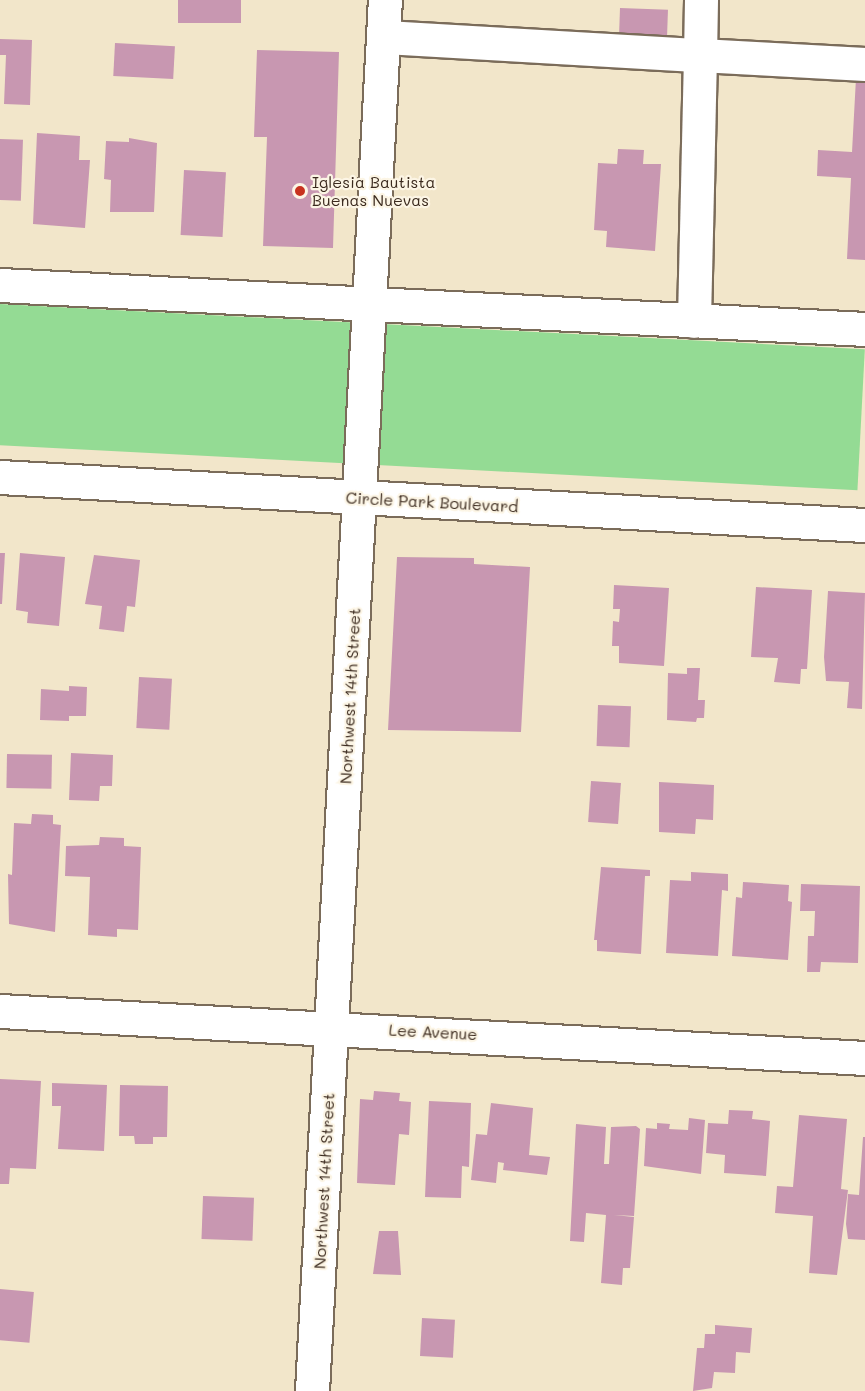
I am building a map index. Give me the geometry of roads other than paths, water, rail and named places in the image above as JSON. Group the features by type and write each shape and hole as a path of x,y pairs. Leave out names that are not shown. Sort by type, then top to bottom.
{"street":[{"name":"Northwest 14th Street","path":"312,1391 362,498 386,0"},
{"path":"694,321 701,0"},
{"path":"384,37 865,64"},
{"path":"0,285 865,329"},
{"name":"Circle Park Boulevard","path":"0,477 865,525"},
{"name":"Lee Avenue","path":"0,1011 332,1026 865,1058"}],"place":[{"name":"Iglesia Bautista Buenas Nuevas","path":"300,191"}]}
